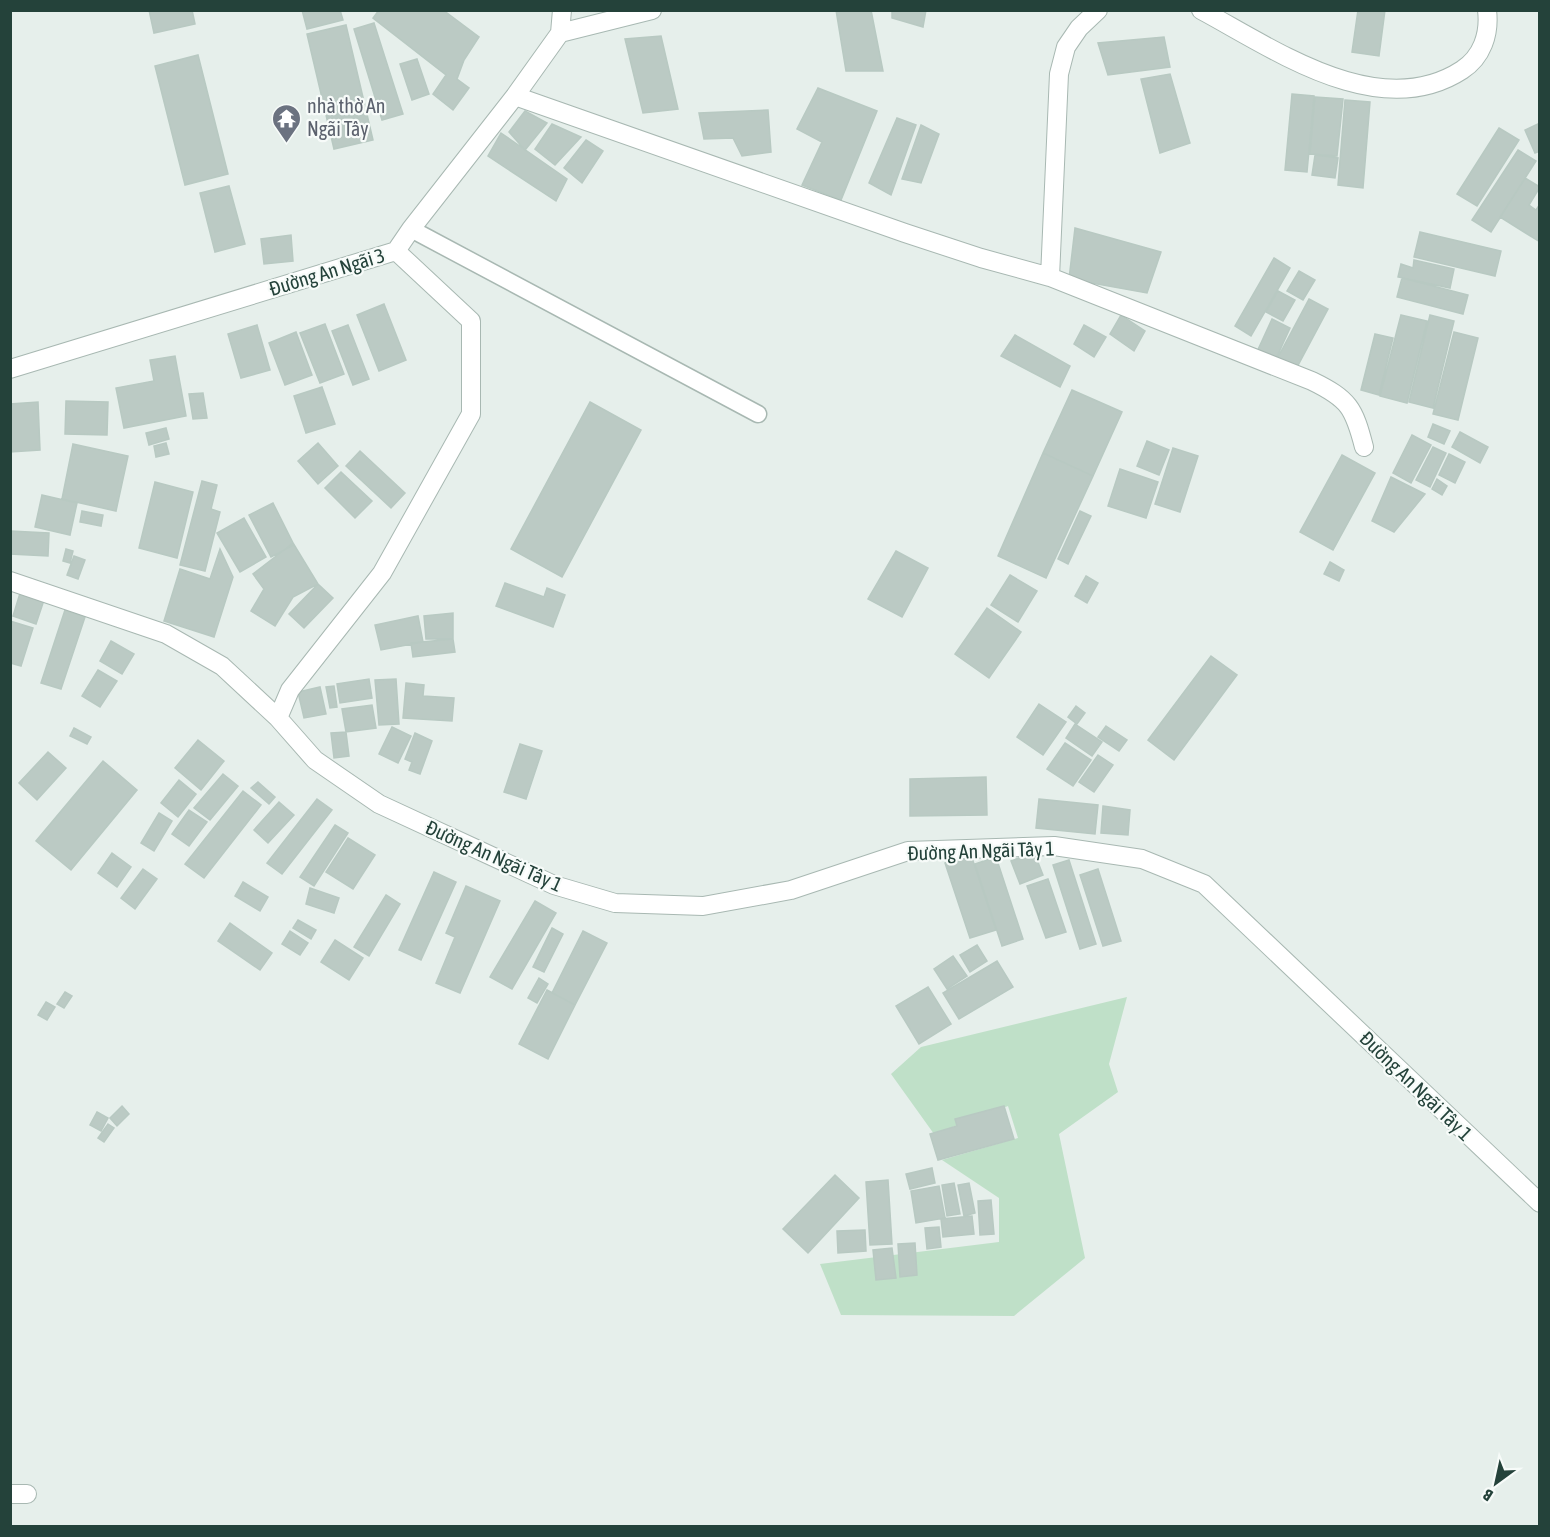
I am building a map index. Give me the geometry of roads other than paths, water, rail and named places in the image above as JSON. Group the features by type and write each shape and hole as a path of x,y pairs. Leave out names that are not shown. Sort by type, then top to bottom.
{"street":[{"path":"562,10 560,33 652,10"},
{"path":"1050,277 1059,74 1066,47 1079,28 1098,10"},
{"path":"1201,10 1311,69 1365,86 1392,88 1434,84 1450,78 1468,66 1479,52 1487,36 1487,10"},
{"name":"Đường An Ngãi 3","path":"10,369 396,251 515,96 560,33"},
{"path":"515,96 905,233 981,258 1050,277 1328,388 1342,397 1352,410 1364,447"},
{"path":"278,718 291,690 382,573 471,414 471,321 396,251"},
{"name":"Đường An Ngãi Tây 1","path":"10,581 166,634 222,666 278,718 315,760 379,804 554,885 615,903 703,906 772,894 791,890 908,850 1054,846 1142,859 1204,884 1539,1203"}],"lane":[{"path":"411,229 758,414"}],"place":[{"name":"nhà thờ An Ngãi Tây","path":"286,144"}]}
